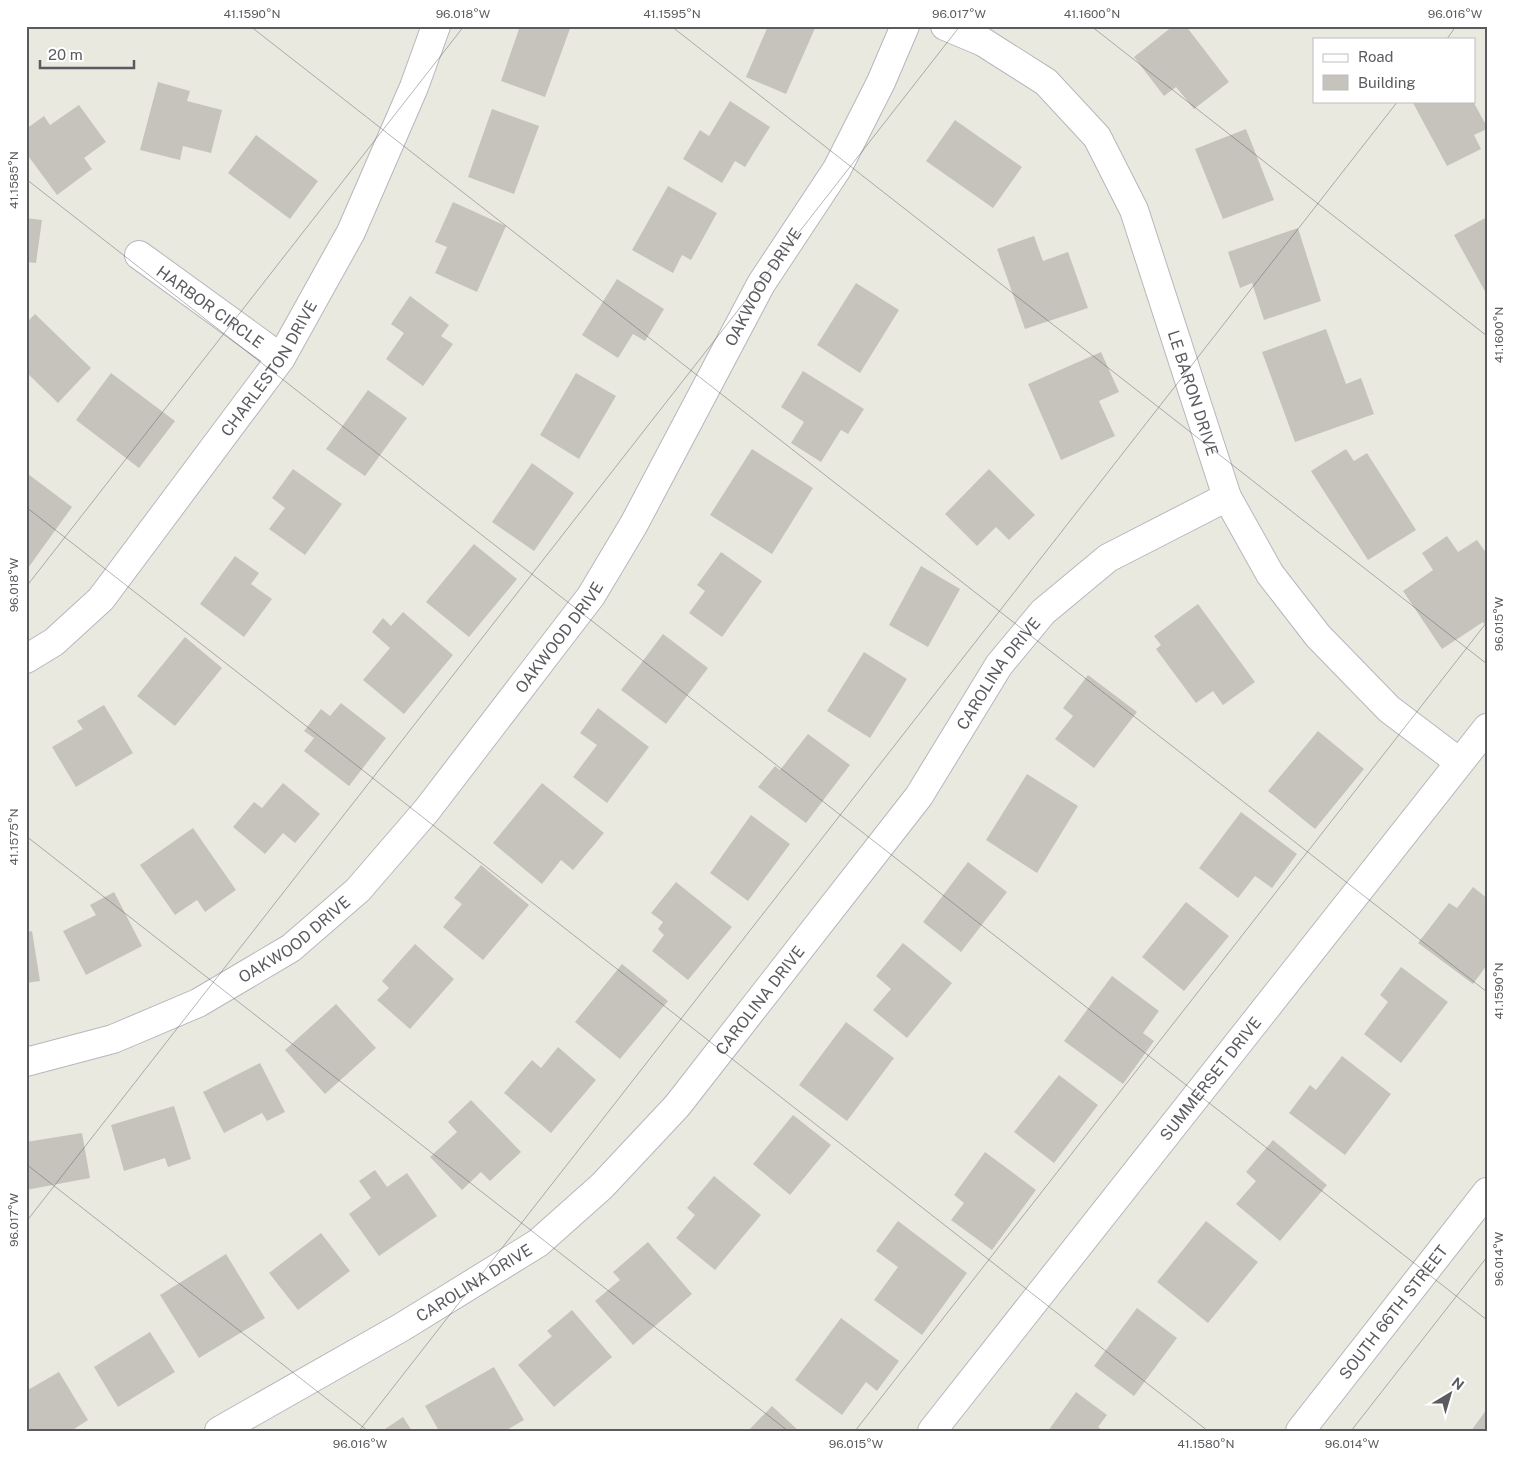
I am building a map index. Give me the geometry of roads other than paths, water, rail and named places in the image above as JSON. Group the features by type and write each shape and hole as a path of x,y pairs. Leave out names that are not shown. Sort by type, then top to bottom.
{"street":[{"name":"CHARLESTON DRIVE","path":"26,659 54,642 101,600 281,358 351,232 414,87 436,26"},
{"name":"OAKWOOD DRIVE","path":"26,1062 122,1036 198,1003 292,948 358,890 428,810 591,596 634,524 761,284 837,169 882,82 905,26"},
{"name":"LE BARON DRIVE","path":"945,26 983,42 1046,82 1097,136 1134,210 1227,497 1270,574 1318,636 1389,709 1459,762"},
{"name":"HARBOR CIRCLE","path":"139,255 281,358"},
{"name":"CAROLINA DRIVE","path":"219,1431 402,1327 538,1243 602,1186 677,1106 919,796 999,665 1043,612 1108,558 1227,497"},
{"name":"SUMMERSET DRIVE","path":"932,1431 1487,728"},
{"name":"SOUTH 66TH STREET","path":"1300,1431 1487,1192"}]}
